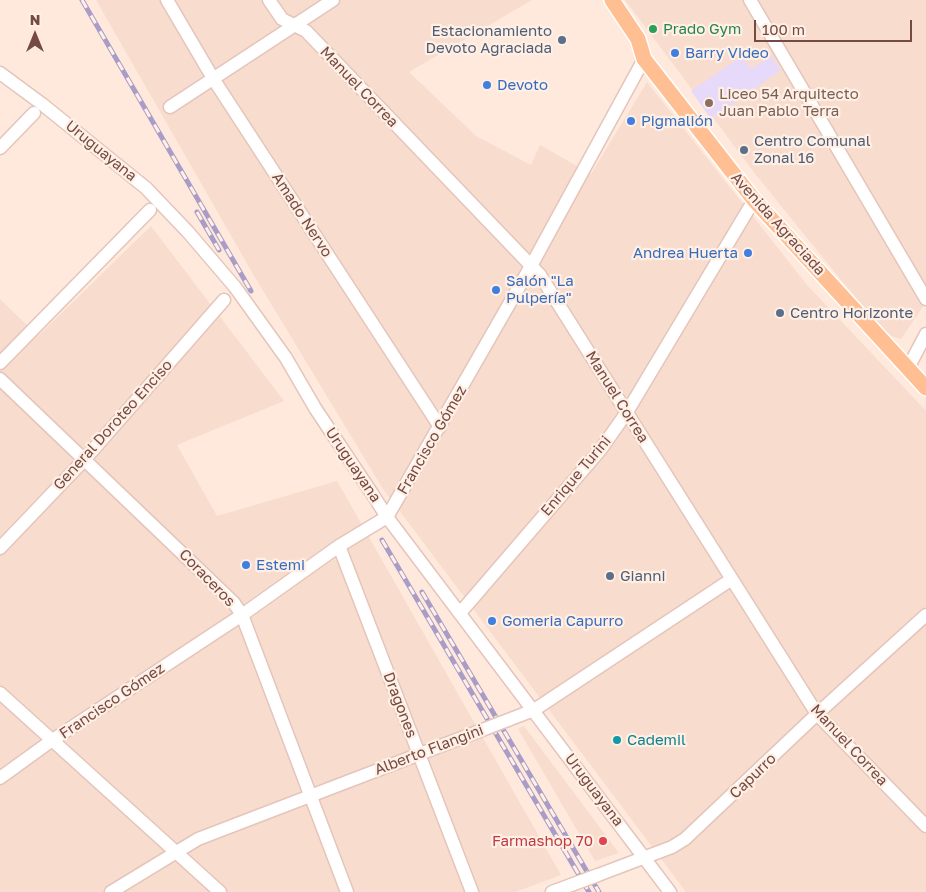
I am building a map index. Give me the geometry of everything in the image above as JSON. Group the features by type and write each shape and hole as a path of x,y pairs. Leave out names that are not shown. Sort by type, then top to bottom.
{"main road":[{"name":"Avenida Agraciada","path":"609,1 631,46 643,55 754,200 926,388"}],"street":[{"name":"Amado Nervo","path":"167,0 214,80 440,427"},
{"name":"Manuel Correa","path":"270,0 282,19 306,31 540,275 817,714 926,826"},
{"path":"170,107 214,80 333,0"},
{"path":"750,0 926,299"},
{"name":"Francisco Gómez","path":"0,778 51,741 242,615 340,546 387,517 531,266 643,55"},
{"name":"Uruguayana","path":"0,73 42,104 146,188 204,249 235,287 286,358 315,408 387,517 670,892"},
{"path":"0,148 34,113"},
{"name":"Enrique Turini","path":"460,613 601,449 627,412 754,200"},
{"path":"0,363 150,210"},
{"name":"General Doroteo Enciso","path":"0,548 85,459 224,300"},
{"path":"908,368 926,334"},
{"name":"Coraceros","path":"0,379 223,591 242,615 347,892"},
{"name":"Dragones","path":"340,546 472,892"},
{"name":"Alberto Flangini","path":"111,892 198,839 534,710 732,579"},
{"name":"Capurro","path":"552,892 672,848 685,839 817,714 926,615"},
{"path":"0,693 220,892"}],"shaded area":[{"path":"96,0 532,0 409,72 476,136 531,165 540,145 591,174 647,82 807,285 926,411 926,892 686,892 383,489 253,274"},
{"path":"625,0 926,0 926,302 901,339 885,334 756,175"},
{"path":"742,56 751,69 771,56 781,70 711,119 691,91"},
{"path":"151,226 284,401 177,445 217,516 337,481 561,875 515,892 0,892 0,299 38,336"},
{"path":"524,726 619,853 595,861 518,729"}],"railway":[{"path":"82,0 251,291"},
{"path":"197,212 219,250"},
{"path":"382,540 589,892"},
{"path":"422,592 599,892"}],"place":[{"name":"Prado Gym","path":"653,29"},
{"name":"Estacionamiento Devoto Agraciada","path":"562,40"},
{"name":"Barry Video","path":"675,53"},
{"name":"Devoto","path":"487,85"},
{"name":"Liceo 54 Arquitecto Juan Pablo Terra","path":"709,103"},
{"name":"Pigmalión","path":"631,121"},
{"name":"Centro Comunal Zonal 16","path":"744,150"},
{"name":"Andrea Huerta","path":"748,253"},
{"name":"Salón \"La Pulpería\"","path":"496,290"},
{"name":"Centro Horizonte","path":"780,313"},
{"name":"Estemi","path":"246,565"},
{"name":"Gianni","path":"610,576"},
{"name":"Gomeria Capurro","path":"492,621"},
{"name":"Cademil","path":"617,740"},
{"name":"Farmashop 70","path":"603,841"}]}
